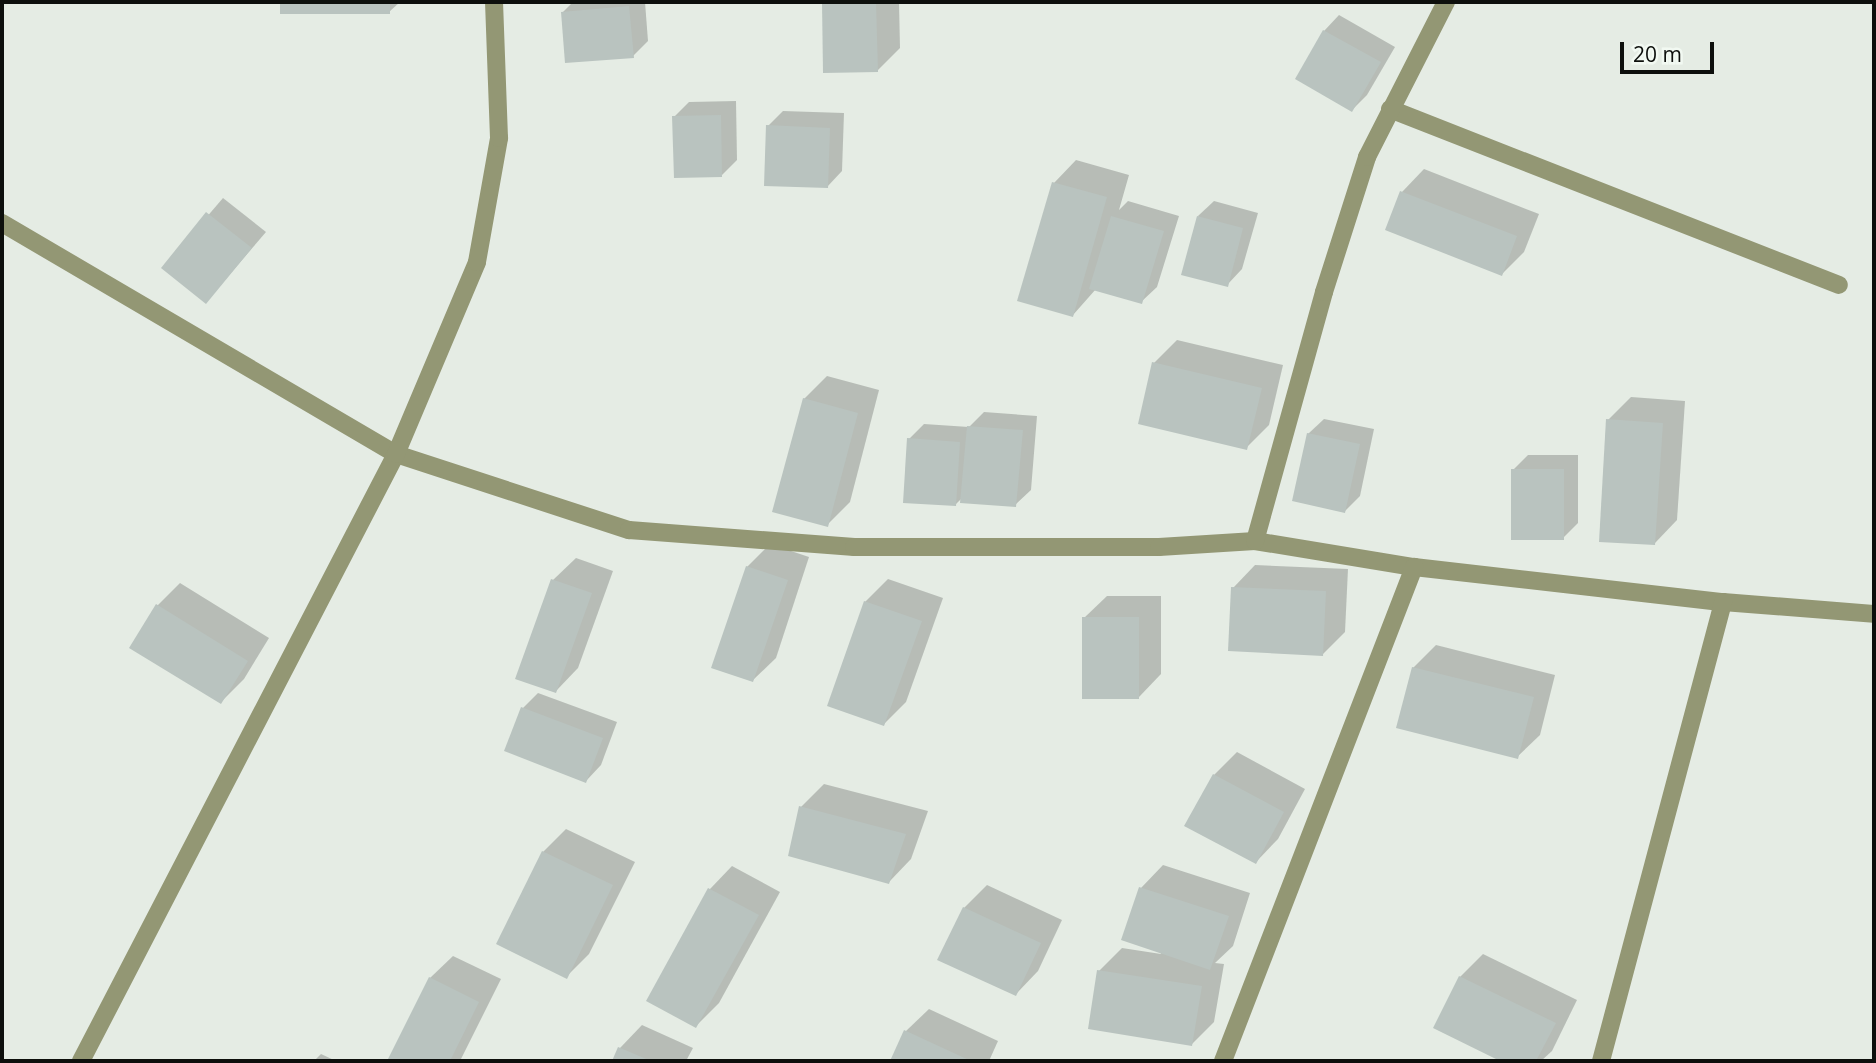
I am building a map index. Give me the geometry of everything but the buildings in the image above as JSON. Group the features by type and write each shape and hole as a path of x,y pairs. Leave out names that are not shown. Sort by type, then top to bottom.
{"street":[{"path":"81,1061 396,454 477,262 499,138 494,2"},
{"path":"1255,541 1324,292 1367,156 1446,2"},
{"path":"1390,110 1839,285"},
{"path":"2,223 396,454 629,530 854,547 1159,547 1255,541 1414,567 1723,602 1874,614"},
{"path":"1223,1061 1414,567"},
{"path":"1601,1061 1661,850 1723,602"}]}
